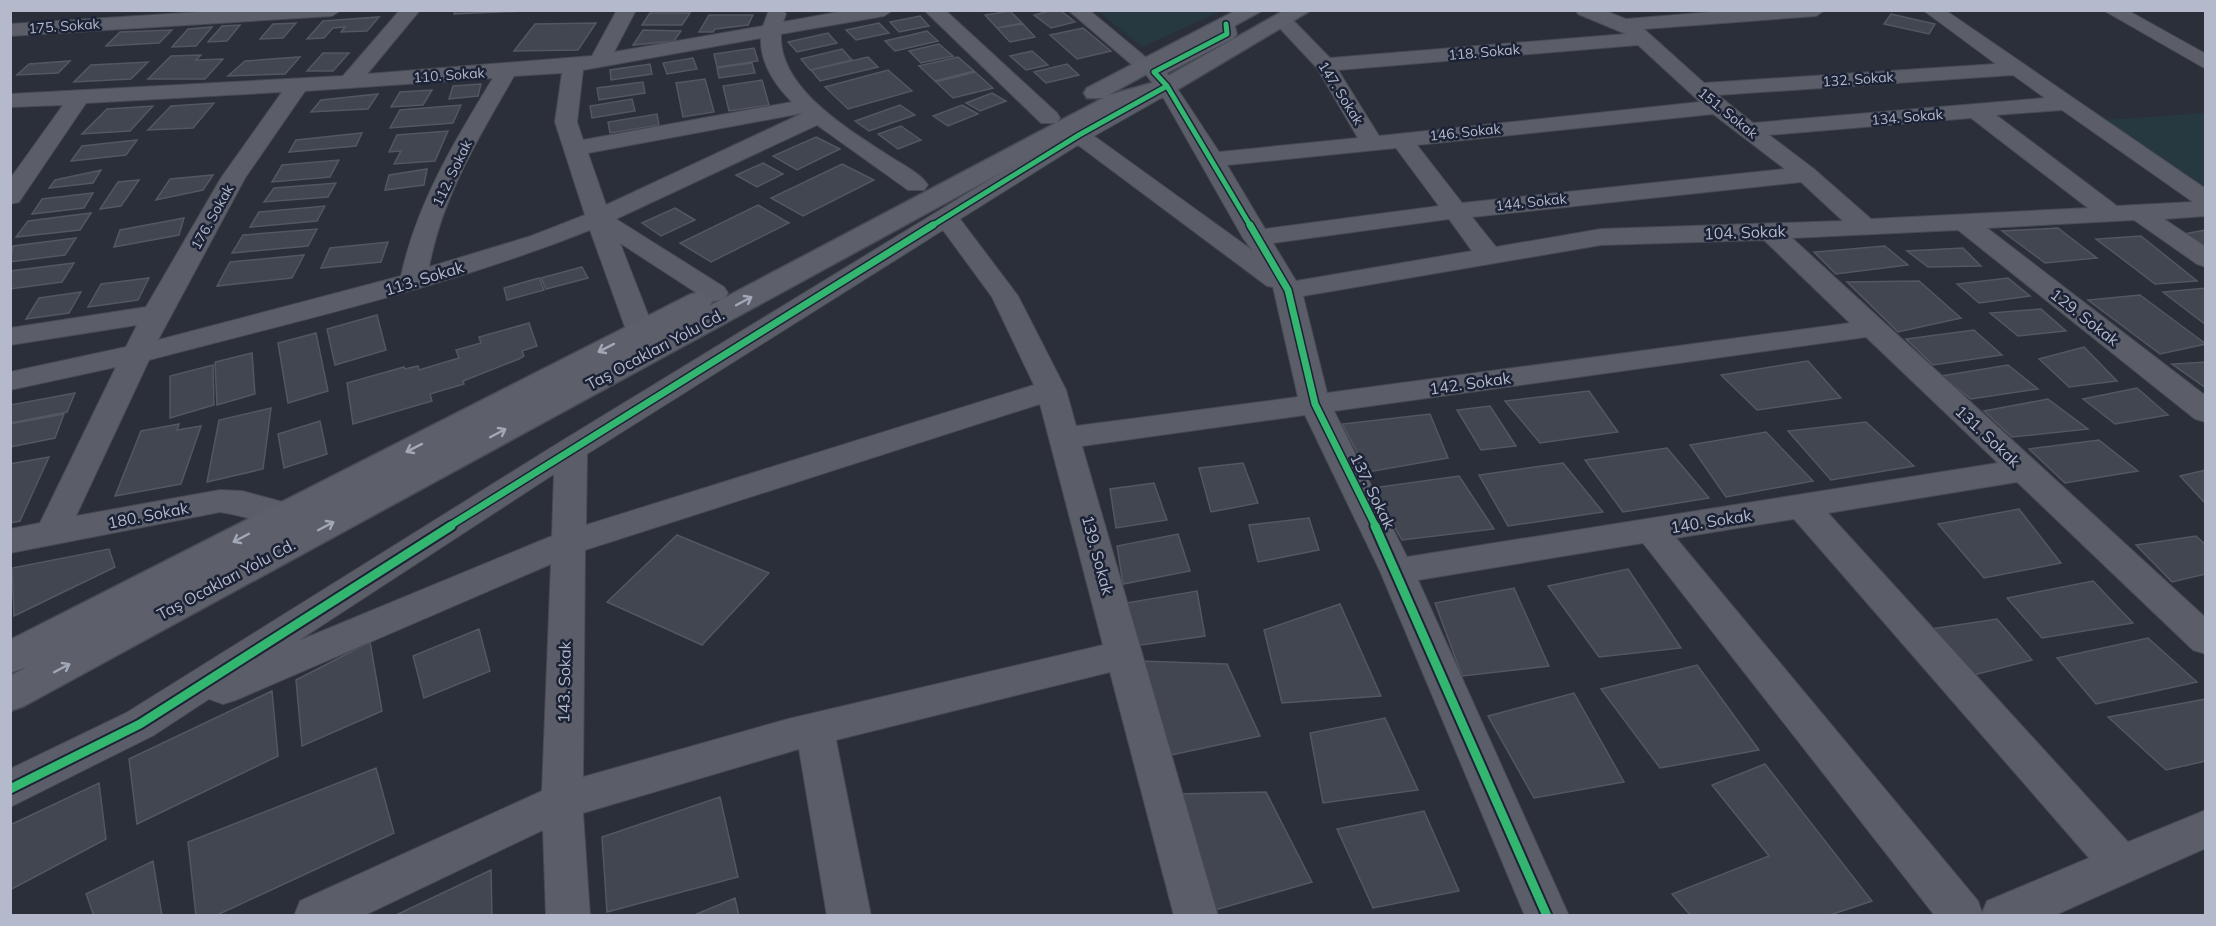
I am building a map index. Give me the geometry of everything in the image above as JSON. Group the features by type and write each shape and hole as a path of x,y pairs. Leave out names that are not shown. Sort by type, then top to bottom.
{"main road":[{"name":"Taş Ocakları Yolu Cd.","path":"10,658 715,293 916,185 1049,118 1253,10"},
{"name":"Taş Ocakları Yolu Cd.","path":"10,695 1117,100 1167,86 1292,16"}],"street":[{"path":"74,26 93,10"},
{"name":"175. Sokak","path":"14,38 36,28 253,13 332,10"},
{"path":"350,81 411,10"},
{"path":"599,62 627,10"},
{"path":"778,10 770,33 772,56 786,85 813,111 916,185"},
{"name":"110. Sokak","path":"10,100 298,85 573,66 770,33 884,10"},
{"path":"933,10 1049,118"},
{"path":"1077,10 1145,66"},
{"path":"1932,10 2205,200"},
{"path":"2112,10 2196,51 2205,63"},
{"name":"151. Sokak","path":"1589,11 1624,25 1643,39 1718,107 1806,174 1865,227"},
{"path":"1624,25 1804,11"},
{"name":"147. Sokak","path":"1292,16 1371,141"},
{"path":"140,724 571,449 947,219 1079,135 1167,86 1154,72 1227,34 1226,24"},
{"name":"118. Sokak","path":"1325,65 1643,39"},
{"path":"573,66 566,122 598,218 640,330"},
{"name":"132. Sokak","path":"1700,90 2016,69"},
{"name":"112. Sokak","path":"413,282 422,238 452,165 507,70"},
{"name":"176. Sokak","path":"52,533 156,314 233,178 298,85"},
{"name":"137. Sokak","path":"1167,86 1288,290 1315,404 1397,571 1547,915"},
{"path":"10,197 79,97"},
{"name":"134. Sokak","path":"1749,130 2065,103"},
{"name":"146. Sokak","path":"1212,160 1371,141 1718,107"},
{"path":"575,148 813,111"},
{"name":"113. Sokak","path":"10,381 136,354 413,282 540,241 598,218 813,111"},
{"path":"1976,111 2113,215"},
{"path":"1079,135 1288,290"},
{"path":"1401,139 1489,256"},
{"name":"144. Sokak","path":"1256,238 1455,211 1806,174"},
{"name":"104. Sokak","path":"1288,290 1601,237 1865,227 2205,209"},
{"path":"2140,213 2205,259"},
{"path":"598,218 715,293"},
{"name":"139. Sokak","path":"947,219 1005,296 1051,390 1196,915"},
{"name":"129. Sokak","path":"1965,222 2205,412"},
{"name":"131. Sokak","path":"1770,231 2024,470 2191,611 2205,640"},
{"path":"10,337 156,314"},
{"name":"142. Sokak","path":"1066,438 1873,328"},
{"path":"10,789 140,724 567,543 1051,390"},
{"name":"143. Sokak","path":"568,915 562,801 571,449"},
{"name":"140. Sokak","path":"1397,571 2024,470"},
{"name":"180. Sokak","path":"10,541 220,501 242,503 286,514"},
{"path":"1802,506 2122,865"},
{"path":"1651,530 1962,915"},
{"path":"316,915 562,801 815,729 1125,654"},
{"path":"815,729 849,915"},
{"path":"2003,915 2205,828"}],"shaded area":[{"path":"1098,10 1221,11 1142,47"},
{"path":"2205,113 2205,188 2105,120"}],"building":[{"path":"456,10 548,10 454,14"},
{"path":"1060,10 1075,22 1051,28 1034,15"},
{"path":"1010,11 1022,23 997,28 985,15"},
{"path":"650,13 690,13 682,25 642,25"},
{"path":"1891,14 1935,24 1929,34 1884,24"},
{"path":"709,15 753,15 748,25 715,29 713,32 699,32"},
{"path":"920,16 929,26 899,32 890,22"},
{"path":"379,17 367,31 341,32 345,27 333,28 324,38 307,39 323,21"},
{"path":"296,23 283,38 260,39 273,24"},
{"path":"596,23 578,50 514,51 535,24"},
{"path":"879,23 889,33 856,40 846,30"},
{"path":"1023,24 1035,37 1010,42 997,28"},
{"path":"240,25 227,41 208,42 222,26"},
{"path":"212,27 196,46 172,47 188,29"},
{"path":"1083,28 1111,51 1077,59 1050,35"},
{"path":"172,30 159,43 106,46 120,32"},
{"path":"643,30 681,31 674,41 633,45"},
{"path":"927,31 938,41 895,51 885,41"},
{"path":"828,33 837,43 797,52 788,42"},
{"path":"939,44 953,56 921,63 909,51"},
{"path":"754,48 758,61 717,67 714,54"},
{"path":"842,49 852,60 810,70 801,59"},
{"path":"1032,51 1048,65 1026,70 1010,56"},
{"path":"323,53 349,53 333,71 307,71"},
{"path":"201,55 196,60 223,59 205,79 148,79 171,56"},
{"path":"300,57 285,74 228,76 245,61"},
{"path":"868,57 878,67 820,81 811,70"},
{"path":"958,57 974,71 935,81 919,66"},
{"path":"693,58 697,69 667,74 663,63"},
{"path":"70,61 58,73 17,75 29,64"},
{"path":"148,62 131,79 74,82 91,65"},
{"path":"752,63 755,73 719,78 717,68"},
{"path":"650,64 652,74 611,80 610,70"},
{"path":"1067,64 1079,75 1046,83 1034,72"},
{"path":"888,70 912,91 848,109 825,87"},
{"path":"975,72 993,88 953,98 936,82"},
{"path":"705,79 714,112 683,117 676,83"},
{"path":"762,80 769,105 729,111 723,86"},
{"path":"643,82 645,93 599,100 597,88"},
{"path":"481,84 478,96 449,99 453,86"},
{"path":"432,90 423,105 391,107 400,92"},
{"path":"992,93 1006,101 980,111 966,103"},
{"path":"378,94 368,109 311,112 321,100"},
{"path":"632,99 635,111 592,118 590,106"},
{"path":"214,103 193,128 148,130 171,106"},
{"path":"461,105 453,123 390,128 400,110"},
{"path":"900,105 915,115 869,131 855,121"},
{"path":"962,105 978,114 948,126 933,116"},
{"path":"153,106 130,131 82,134 107,109"},
{"path":"657,114 659,125 610,133 608,122"},
{"path":"901,126 921,140 898,149 878,134"},
{"path":"448,131 435,161 394,164 401,151 389,152 397,135"},
{"path":"362,133 356,146 289,152 296,140"},
{"path":"816,137 840,149 797,170 773,156"},
{"path":"137,140 126,155 71,161 82,146"},
{"path":"339,160 330,177 272,182 282,165"},
{"path":"763,163 783,174 757,187 736,175"},
{"path":"842,164 874,180 803,216 771,198"},
{"path":"427,169 424,185 385,190 389,175"},
{"path":"101,170 93,183 49,188 55,180"},
{"path":"213,175 203,190 156,200 170,179"},
{"path":"139,180 121,206 100,209 118,182"},
{"path":"336,183 328,197 264,202 274,188"},
{"path":"93,193 84,208 32,214 42,199"},
{"path":"758,205 789,223 711,262 680,243"},
{"path":"325,206 317,221 250,227 259,212"},
{"path":"675,208 695,220 661,236 642,223"},
{"path":"91,213 80,230 16,237 28,221"},
{"path":"184,218 179,235 114,247 120,230"},
{"path":"2058,228 2097,258 2045,263 2002,231"},
{"path":"317,229 308,246 232,253 243,235"},
{"path":"2206,230 2206,249 2184,234"},
{"path":"2141,236 2197,281 2155,284 2096,239"},
{"path":"76,238 65,255 10,262 13,246"},
{"path":"388,242 381,262 321,268 330,248"},
{"path":"1885,246 1908,265 1836,274 1814,252"},
{"path":"1963,248 1981,266 1928,267 1907,251"},
{"path":"304,255 292,278 217,286 230,262"},
{"path":"74,263 62,282 10,289 10,271"},
{"path":"582,267 588,278 546,289 541,278"},
{"path":"149,278 138,300 88,307 101,284"},
{"path":"539,278 544,290 507,300 504,288"},
{"path":"2008,278 2030,296 1979,303 1957,284"},
{"path":"1919,281 1961,318 1898,332 1847,282"},
{"path":"2206,288 2206,325 2163,292"},
{"path":"81,292 69,313 26,319 39,298"},
{"path":"2140,295 2206,344 2160,354 2088,300"},
{"path":"2041,309 2066,331 2018,336 1990,313"},
{"path":"377,315 386,350 335,365 327,329"},
{"path":"529,323 537,346 522,351 524,356 519,359 463,381 464,384 430,394 432,401 353,424 347,383 404,367 405,369 418,366 419,370 459,358 456,350 481,343 479,337"},
{"path":"1974,330 2002,355 1933,365 1906,339"},
{"path":"316,333 328,391 288,403 278,343"},
{"path":"2084,347 2117,381 2069,387 2039,359"},
{"path":"252,353 255,394 217,405 215,362"},
{"path":"1808,361 1841,398 1757,410 1721,375"},
{"path":"2206,362 2206,388 2172,364"},
{"path":"213,365 214,405 170,418 170,376"},
{"path":"2008,365 2038,389 1971,399 1941,376"},
{"path":"2137,388 2168,415 2115,424 2083,399"},
{"path":"1589,391 1618,432 1540,443 1505,401"},
{"path":"75,393 67,412 10,423 10,405"},
{"path":"2048,399 2088,429 2012,437 1984,411"},
{"path":"1490,406 1516,446 1481,450 1457,410"},
{"path":"271,408 263,469 207,482 219,420"},
{"path":"64,414 55,438 10,447 10,424"},
{"path":"1430,414 1448,458 1368,472 1342,424"},
{"path":"320,421 327,454 284,468 278,434"},
{"path":"1866,422 1914,466 1831,480 1788,431"},
{"path":"179,424 177,430 201,426 181,484 115,496 141,431"},
{"path":"1766,432 1813,481 1726,497 1690,445"},
{"path":"2099,440 2138,471 2065,483 2029,449"},
{"path":"1667,448 1709,498 1623,512 1585,460"},
{"path":"49,457 20,521 10,523 10,464"},
{"path":"1243,463 1258,503 1211,512 1199,468"},
{"path":"1563,463 1603,512 1508,526 1479,475"},
{"path":"2206,470 2206,502 2204,502 2180,476"},
{"path":"1459,476 1494,529 1402,540 1372,488"},
{"path":"1154,483 1167,520 1116,528 1110,489"},
{"path":"2019,509 2061,563 1984,578 1938,524"},
{"path":"1309,518 1319,550 1258,562 1249,525"},
{"path":"1178,534 1190,571 1123,584 1117,546"},
{"path":"677,535 769,573 702,645 607,602"},
{"path":"2196,536 2206,545 2206,574 2172,582 2136,545"},
{"path":"109,549 115,567 14,616 12,568"},
{"path":"1628,569 1681,648 1599,657 1548,586"},
{"path":"2093,581 2133,623 2042,638 2007,598"},
{"path":"1514,588 1549,666 1462,676 1435,603"},
{"path":"1197,591 1205,636 1134,646 1126,603"},
{"path":"1340,604 1381,696 1282,703 1264,630"},
{"path":"1997,619 2032,660 1970,676 1930,629"},
{"path":"479,629 490,671 424,698 413,656"},
{"path":"2148,638 2197,682 2096,704 2057,658"},
{"path":"370,642 382,711 302,746 296,680"},
{"path":"1140,661 1227,664 1260,736 1166,756"},
{"path":"1697,665 1759,750 1660,768 1601,689"},
{"path":"272,691 278,756 137,824 129,759"},
{"path":"1574,693 1624,782 1534,798 1488,716"},
{"path":"2206,699 2206,761 2166,770 2108,717"},
{"path":"1385,718 1418,790 1323,803 1310,733"},
{"path":"1765,764 1872,901 1827,916 1691,916 1672,894 1769,856 1712,785"},
{"path":"376,768 394,833 215,916 196,916 188,842"},
{"path":"99,783 106,839 10,890 10,825"},
{"path":"1266,792 1312,882 1208,912 1173,794"},
{"path":"720,797 738,877 607,912 602,837"},
{"path":"1424,811 1459,891 1373,908 1337,829"},
{"path":"153,861 162,916 94,916 86,894"},
{"path":"491,870 492,916 394,916"},
{"path":"735,898 739,916 692,916"}],"cycle path":[{"path":"1226,24 1227,34 1154,72 1167,86 1288,290 1315,404 1397,571 1547,916"},
{"path":"10,789 140,724 571,449 1079,135 1167,86"}]}
